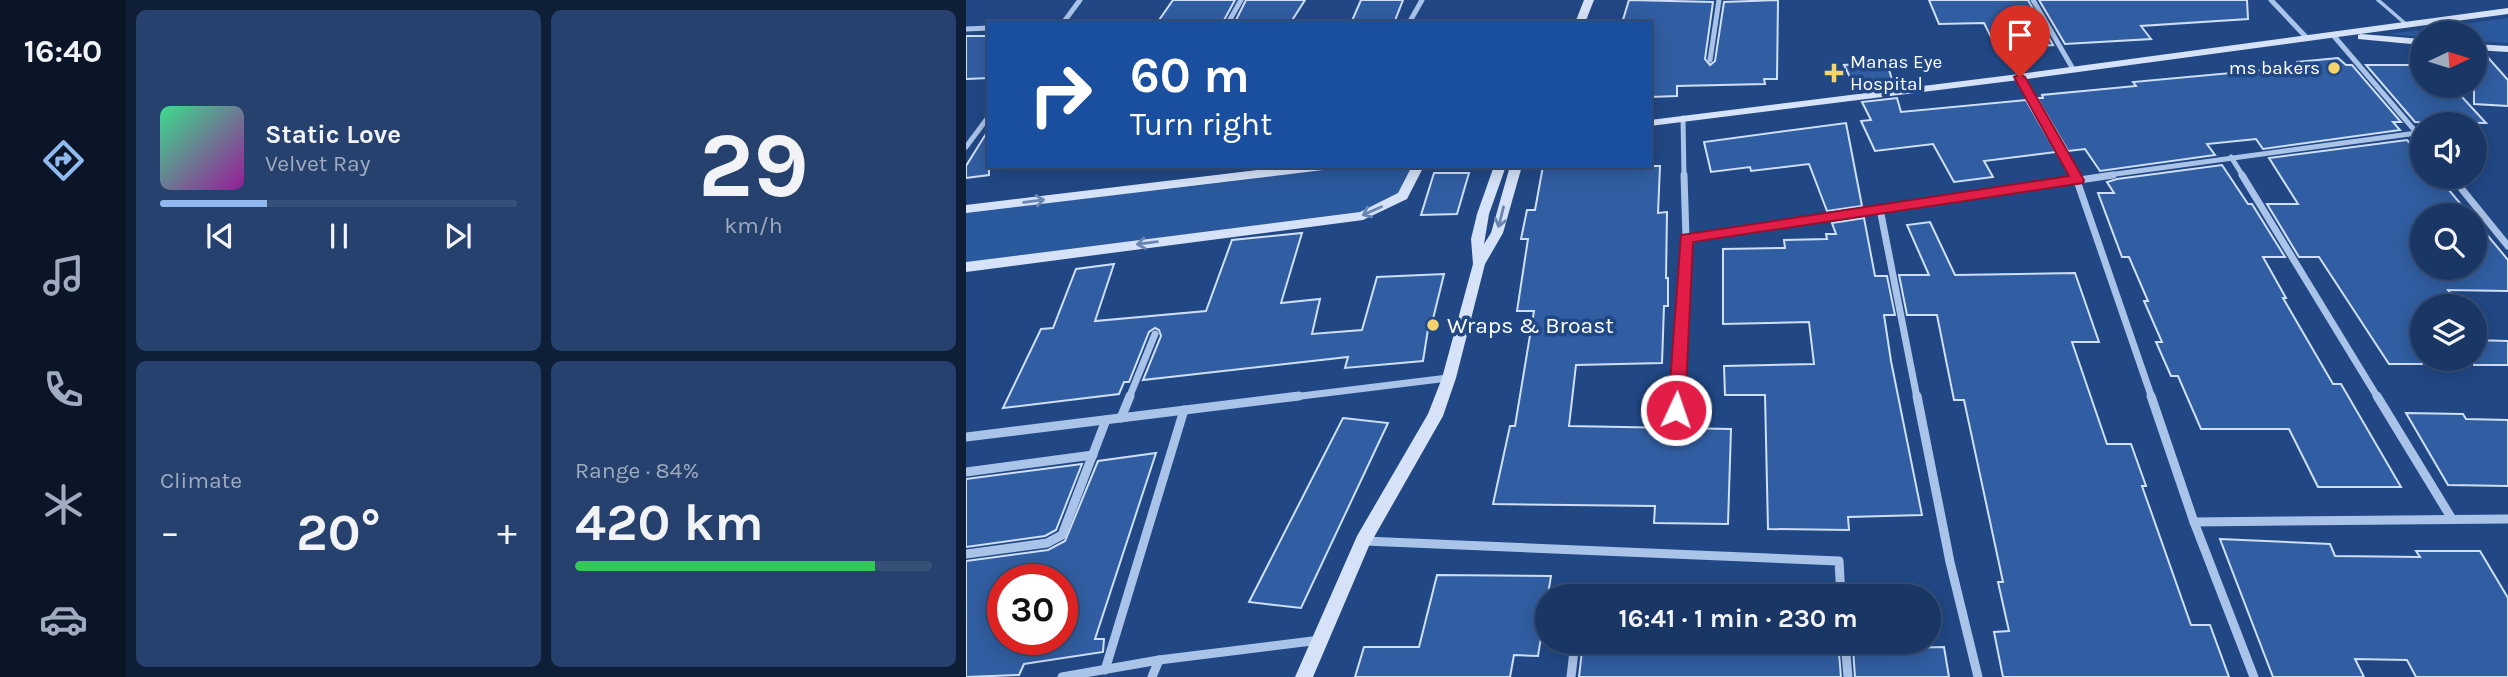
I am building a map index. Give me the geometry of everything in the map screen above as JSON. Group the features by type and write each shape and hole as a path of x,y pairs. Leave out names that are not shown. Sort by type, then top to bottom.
{"street":[{"path":"1064,21 1080,0"},
{"path":"1229,21 1241,0"},
{"path":"1410,21 1422,0"},
{"path":"1581,21 1589,0"},
{"path":"1710,60 1719,0"},
{"path":"2033,0 2073,69"},
{"path":"2272,0 2306,37"},
{"path":"1652,122 2020,77 2508,11"},
{"path":"966,29 987,27"},
{"path":"2333,35 2410,41"},
{"path":"2333,35 2410,125"},
{"path":"2487,48 2508,49"},
{"path":"2020,77 2078,180 2194,522 2254,677"},
{"path":"966,147 987,118"},
{"path":"1676,410 1686,238 1684,118"},
{"path":"966,131 977,130"},
{"path":"1686,238 2231,157 2410,134"},
{"path":"2231,157 2452,519"},
{"path":"966,209 1306,168"},
{"path":"966,267 1363,216 1403,196 1417,168"},
{"path":"1479,264 1477,233 1499,168"},
{"path":"1304,677 1363,541 1435,416 1449,378 1479,264 1497,233 1515,168"},
{"path":"2462,189 2508,246"},
{"path":"1880,208 1950,562 1978,677"},
{"path":"1121,418 1155,334"},
{"path":"967,439 1449,378"},
{"path":"1105,670 1184,411"},
{"path":"966,554 1055,540 1062,535 1106,420"},
{"path":"966,472 1093,455"},
{"path":"2194,522 2508,519"},
{"path":"1363,541 1839,561 1840,584"},
{"path":"1062,677 1159,660 1321,640"},
{"path":"1571,677 1574,654"},
{"path":"1846,654 1848,677"},
{"path":"1152,677 1159,660"}],"lane":[{"path":"2378,0 2407,25"}],"shaded area":[{"path":"2508,18 2508,43 2487,42 2486,21"},
{"path":"2410,31 2410,36 2389,34"},
{"path":"1306,168 1417,168 1403,196 1363,216 966,267 966,209"}],"building":[{"path":"1173,0 1235,0 1224,21 1158,21"},
{"path":"1246,0 1305,0 1292,21 1236,21"},
{"path":"1361,0 1403,0 1395,21 1352,21"},
{"path":"1629,0 1713,2 1705,59 1710,65 1715,61 1724,2 1778,0 1777,79 1764,79 1765,84 1677,86 1677,96 1652,97 1652,21 1623,21"},
{"path":"1929,0 2028,0 2053,45 1997,49 1984,23 1939,24"},
{"path":"2039,0 2247,0 2248,19 2141,26 2151,39 2065,44"},
{"path":"966,36 987,36 987,78 966,79"},
{"path":"2487,56 2508,80 2508,106 2474,104 2474,98 2487,98"},
{"path":"2338,58 2346,65 2352,65 2401,122 2393,122 2400,130 2263,149 2256,139 2207,144 2215,155 2100,171 2085,149 2068,151 2037,98 2043,98 2042,95 2136,86 2133,82 2297,67 2297,62"},
{"path":"1886,59 1894,87 1857,92 1844,65 1861,64 1860,60"},
{"path":"2366,65 2410,65 2410,98 2463,98 2476,112 2410,112 2410,116"},
{"path":"1897,98 1901,112 2026,100 2056,152 1984,161 1993,177 1954,182 1933,144 1875,151 1861,121 1871,120 1862,102"},
{"path":"1846,123 1862,206 1827,211 1809,164 1751,171 1750,167 1711,172 1704,142"},
{"path":"987,132 989,175 966,178 966,166"},
{"path":"2407,140 2410,143 2410,189 2448,189 2460,203 2410,203 2410,280 2487,280 2487,235 2508,260 2508,291 2448,290 2451,294 2410,294 2410,364 2389,364 2319,257 2299,257 2267,204 2298,204 2269,158"},
{"path":"2222,165 2248,204 2252,204 2285,257 2263,257 2286,298 2283,298 2333,384 2341,384 2401,487 2318,487 2289,429 2201,429 2178,376 2171,376 2156,342 2162,342 2144,301 2148,301 2129,257 2122,257 2098,193 2114,193 2107,182 2117,179"},
{"path":"1660,166 1658,213 1667,212 1668,278 1662,363 1576,365 1569,426 1731,429 1728,524 1654,523 1655,506 1493,504 1510,426 1515,426 1534,311 1517,311 1528,239 1521,239 1527,210 1535,210 1543,168"},
{"path":"1434,173 1469,173 1457,214 1421,215"},
{"path":"1864,218 1875,276 1887,276 1895,315 1884,315 1922,515 1848,517 1849,530 1768,529 1765,395 1725,395 1724,366 1814,364 1809,322 1723,324 1723,249 1785,248 1784,240 1827,239 1826,234 1836,234 1832,223"},
{"path":"1930,222 1955,275 2075,273 2099,342 2072,342 2107,444 2131,444 2146,486 2142,486 2191,625 2210,625 2229,677 2003,677 1994,632 2009,631 1998,582 2003,582 1964,400 1954,400 1937,315 1907,315 1899,275 1929,275 1907,225"},
{"path":"1302,233 1281,303 1320,299 1312,334 1362,330 1377,277 1444,274 1432,323 1429,323 1423,361 1345,368 1348,357 1143,380 1161,336 1155,328 1149,332 1129,382 1124,382 1119,394 1003,408 1041,329 1053,328 1076,269 1114,264 1095,321 1206,311 1232,240"},
{"path":"2487,340 2508,341 2508,365 2487,365"},
{"path":"2406,413 2463,414 2466,419 2508,420 2508,486 2448,485"},
{"path":"1343,418 1388,423 1301,608 1249,602"},
{"path":"1156,453 1095,639 1104,639 1103,652 1024,664 1019,675 966,677 966,561 1048,550 1065,541 1098,461"},
{"path":"1082,464 1056,530 1045,536 966,547 966,479"},
{"path":"2220,539 2330,544 2335,556 2420,557 2416,551 2480,551 2508,598 2508,677 2416,677 2407,660 2355,659 2364,677 2273,677"},
{"path":"1437,575 1551,576 1550,584 1535,584 1535,654 1538,656 1514,655 1510,677 1355,677 1364,647 1419,647"},
{"path":"1941,647 1944,647 1949,677 1855,677 1853,654 1941,654"},
{"path":"1582,654 1839,654 1841,677 1579,677"}],"place":[{"name":"ms bakers","path":"2334,68"},
{"name":"Manas Eye Hospital","path":"1834,73"},
{"name":"Wraps & Broast","path":"1433,325"}],"route":[{"path":"1676,410 1686,238 2078,180 2020,77"}]}
